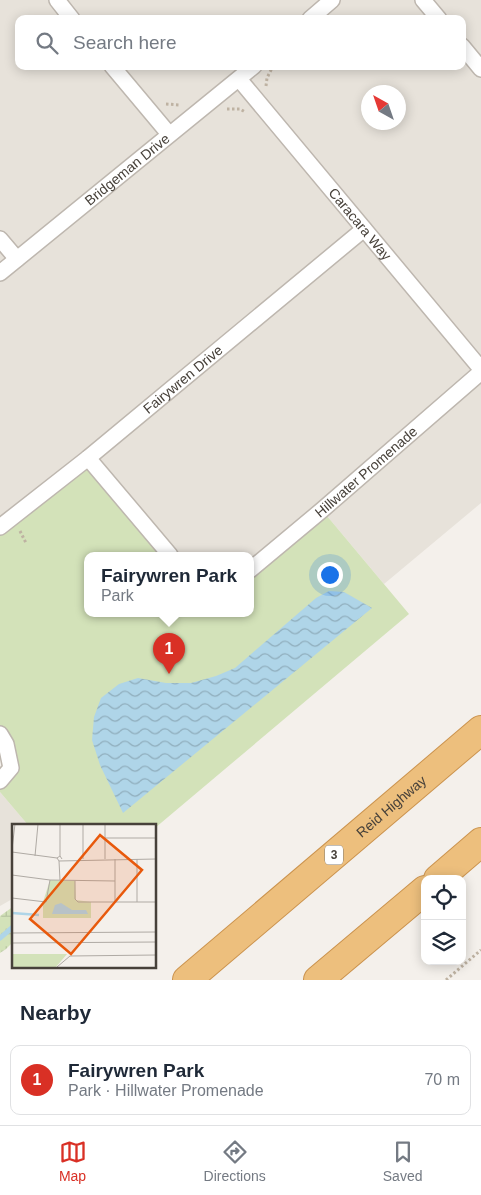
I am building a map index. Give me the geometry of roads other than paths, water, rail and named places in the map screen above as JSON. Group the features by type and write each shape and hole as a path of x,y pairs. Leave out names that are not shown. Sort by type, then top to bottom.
{"highway":[{"name":"Reid Highway","path":"187,980 481,730"},
{"path":"443,875 481,842"},
{"path":"318,980 421,893"}],"street":[{"path":"57,0 69,15"},
{"path":"315,15 332,0"},
{"path":"423,0 436,15"},
{"path":"466,51 481,69"},
{"path":"115,70 169,134"},
{"name":"Bridgeman Drive","path":"0,273 249,70"},
{"name":"Caracara Way","path":"239,79 481,371"},
{"name":"Fairywren Drive","path":"0,527 88,458 364,229"},
{"path":"0,239 17,258"},
{"name":"Hillwater Promenade","path":"254,567 481,371"},
{"path":"88,458 167,552"},
{"path":"0,734 6,744 11,768 0,781"}],"water":[{"path":"329,591 344,592 372,608 123,813 100,765 92,740 94,717 101,698 119,684 138,678 166,683 191,683 235,668 316,598"}],"waterway":[{"path":"0,938 12,928"}],"place":[{"name":"Fairywren Park","path":"169,674"}]}
